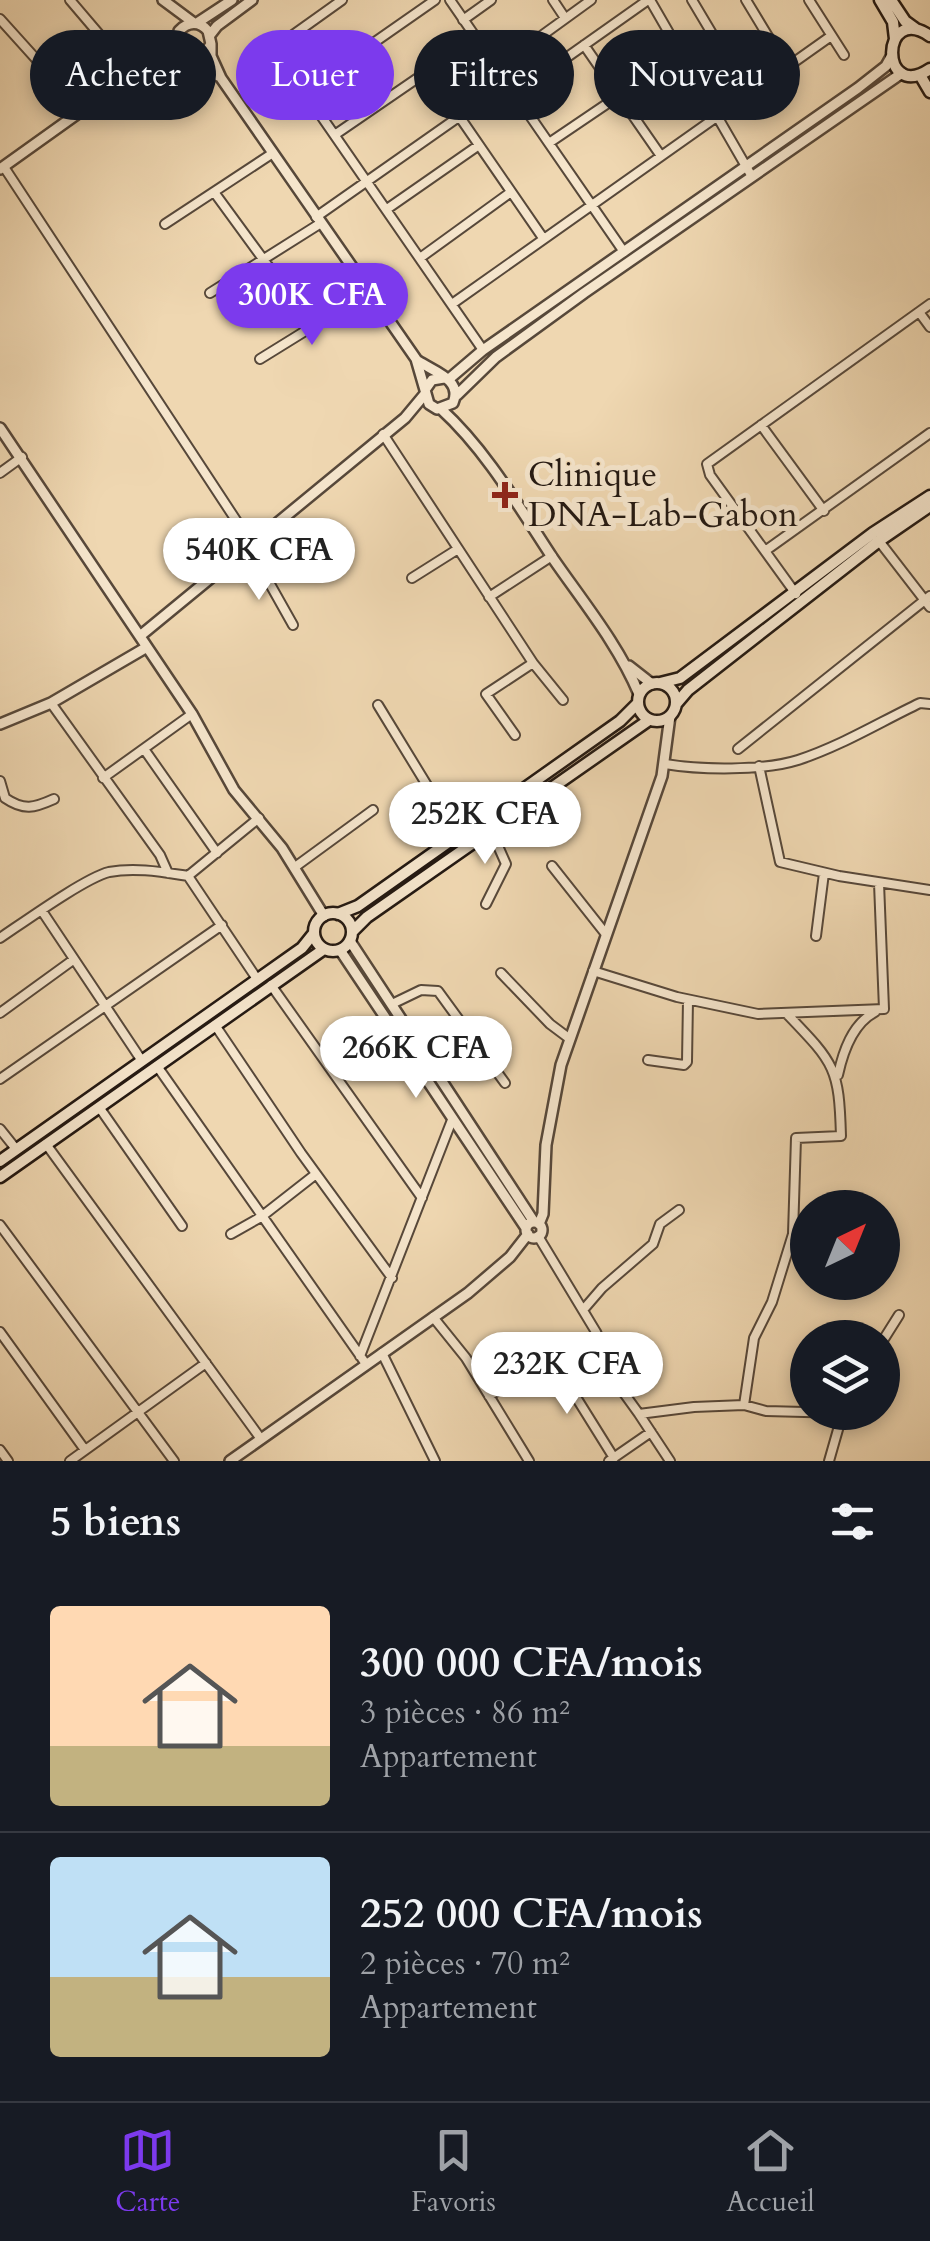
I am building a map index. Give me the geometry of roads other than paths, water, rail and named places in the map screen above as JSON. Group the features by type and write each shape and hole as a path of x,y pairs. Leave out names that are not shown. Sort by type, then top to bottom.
{"main road":[{"path":"880,0 893,22 891,57 902,73 925,72 930,92"},
{"path":"891,0 905,21 930,36"},
{"path":"895,38 904,31 917,30"},
{"path":"0,1161 302,948 324,916 358,906 620,721 656,683 680,678 930,496"},
{"path":"638,699 641,713 649,720 660,721 670,716 688,690 879,541 930,506"},
{"path":"656,683 672,691 676,704"},
{"path":"0,1177 324,948 340,950 367,917 649,720"},
{"path":"338,914 348,920 351,936"},
{"path":"314,933 324,948"}],"street":[{"path":"70,0 95,30"},
{"path":"162,0 207,30"},
{"path":"162,0 174,30"},
{"path":"182,30 232,0"},
{"path":"214,30 252,0"},
{"path":"301,30 342,0"},
{"path":"392,30 435,0"},
{"path":"450,0 470,30"},
{"path":"463,20 491,0"},
{"path":"552,0 565,18"},
{"path":"549,30 591,0"},
{"path":"574,52 649,0 668,30"},
{"path":"692,0 710,30"},
{"path":"746,0 764,30"},
{"path":"809,0 844,55"},
{"path":"0,19 30,52"},
{"path":"800,57 831,36"},
{"path":"584,45 594,60"},
{"path":"404,418 450,406 496,357 858,88 886,66 891,57"},
{"path":"216,67 416,359 429,404 464,430 627,664 638,699"},
{"path":"140,636 404,418 432,380 446,378 624,252 902,73"},
{"path":"216,75 221,78"},
{"path":"336,134 414,81"},
{"path":"549,143 594,113"},
{"path":"68,120 2,168 249,544 293,625"},
{"path":"326,120 483,350"},
{"path":"210,293 263,260 453,120"},
{"path":"462,120 543,238"},
{"path":"533,120 624,252"},
{"path":"636,120 661,156"},
{"path":"452,304 712,120"},
{"path":"720,120 748,170"},
{"path":"387,209 479,145"},
{"path":"165,224 272,153"},
{"path":"214,192 312,326"},
{"path":"420,258 511,192"},
{"path":"796,594 706,468 712,459 930,304"},
{"path":"260,359 344,306"},
{"path":"919,312 930,328"},
{"path":"416,359 455,386 464,430"},
{"path":"761,425 824,511"},
{"path":"0,428 192,714 234,790 295,867 324,916"},
{"path":"766,551 930,433"},
{"path":"383,434 534,663 563,700"},
{"path":"0,473 22,458"},
{"path":"738,749 928,601 879,541"},
{"path":"412,578 458,549"},
{"path":"490,597 552,556"},
{"path":"0,724 51,703 148,647"},
{"path":"515,735 486,694 534,663"},
{"path":"627,664 656,683"},
{"path":"51,703 160,855 168,872"},
{"path":"665,764 759,766 795,761 839,744 920,703 930,704"},
{"path":"378,705 458,836"},
{"path":"103,778 192,714"},
{"path":"233,1460 363,1360 382,1354 497,1269 519,1248 543,1214 546,1145 554,1098 605,932 665,764 670,716"},
{"path":"144,749 217,853"},
{"path":"759,766 778,859 824,873 930,890"},
{"path":"0,781 5,798 22,808 36,808 54,798"},
{"path":"295,867 373,810"},
{"path":"188,876 259,818"},
{"path":"486,904 506,864 491,830"},
{"path":"552,866 605,932"},
{"path":"0,938 110,872 168,872 188,876 257,979"},
{"path":"816,936 824,873"},
{"path":"879,883 884,1008"},
{"path":"42,911 142,1061"},
{"path":"0,1079 222,925"},
{"path":"351,936 584,1310 608,1354 621,1389 670,1461"},
{"path":"340,950 452,1120 533,1229"},
{"path":"0,1013 73,960"},
{"path":"593,970 688,1000 758,1014 884,1008"},
{"path":"501,973 570,1039"},
{"path":"271,985 422,1198"},
{"path":"392,1004 421,990 438,991 504,1082"},
{"path":"648,1060 684,1065 687,1062 688,1000"},
{"path":"744,1405 754,1338 772,1302 793,1234 796,1138 841,1136 837,1078 846,1044 868,1016 884,1008"},
{"path":"788,1015 828,1059 837,1078"},
{"path":"214,1026 392,1278"},
{"path":"157,1066 363,1360"},
{"path":"99,1107 182,1226"},
{"path":"363,1360 452,1120"},
{"path":"0,1129 16,1150"},
{"path":"46,1144 261,1438"},
{"path":"232,1234 261,1217 316,1174"},
{"path":"584,1310 602,1288 653,1244 660,1224 679,1210"},
{"path":"0,1224 174,1461"},
{"path":"897,1320 900,1315"},
{"path":"433,1316 466,1358 529,1461"},
{"path":"0,1332 85,1450"},
{"path":"382,1354 436,1461"},
{"path":"489,1396 551,1357 612,1459 650,1432"},
{"path":"70,1461 206,1363"},
{"path":"639,1414 694,1406 744,1405 790,1411"},
{"path":"830,1461 838,1430"},
{"path":"0,1450 8,1461"}],"place":[{"name":"Clinique DNA-Lab-Gabon","path":"505,495"}]}
